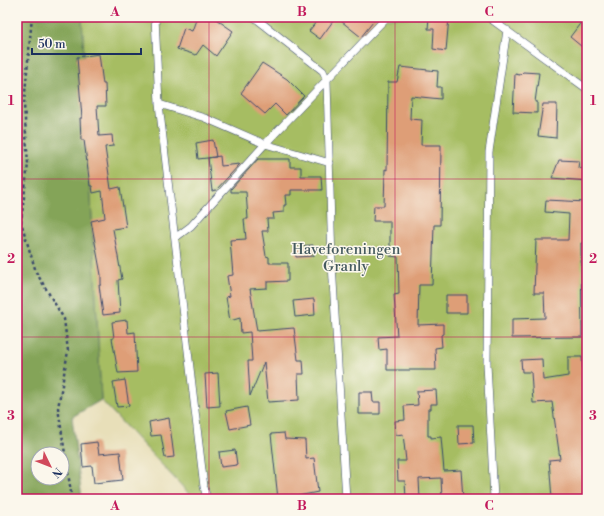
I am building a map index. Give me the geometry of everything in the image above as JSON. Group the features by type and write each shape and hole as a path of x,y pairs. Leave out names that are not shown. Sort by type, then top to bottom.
{"lane":[{"path":"155,17 159,104 204,487 207,499"},
{"path":"254,17 324,71 327,80 332,264 346,499"},
{"path":"175,238 191,226 265,144 387,17"},
{"path":"488,17 587,89"},
{"path":"494,499 487,364 489,152 507,30"},
{"path":"159,104 205,118 265,144 330,163"}],"path":[{"path":"32,17 24,104 28,164 21,222 36,272 64,319 68,350 58,408 72,499"}],"green space":[{"path":"17,17 82,17 101,400 72,417 82,499 17,499"},
{"name":"Haveforeningen Granly","path":"82,17 587,17 587,499 194,499 101,400"}],"building":[{"path":"197,17 213,17 233,31 216,56 203,45 196,55 177,49 184,28 192,31"},
{"path":"320,17 336,17 320,39 309,31"},
{"path":"336,17 377,17 361,37"},
{"path":"429,17 449,17 446,51 433,49 434,29 428,29"},
{"path":"585,17 587,17 587,51 570,37"},
{"path":"99,54 103,84 105,84 106,106 97,106 99,136 112,135 113,146 105,147 111,189 120,187 126,227 113,229 122,279 118,280 120,313 103,315 99,285 101,285 101,275 91,221 105,218 102,191 93,193 92,186 90,186 84,140 81,140 80,118 82,118 77,57"},
{"path":"262,63 287,79 304,96 286,115 275,104 265,114 241,93"},
{"path":"400,67 438,71 437,87 441,87 441,99 411,96 410,119 422,120 421,145 441,145 440,225 434,225 432,285 419,285 418,325 443,324 443,334 441,335 442,347 435,348 436,370 387,370 387,349 379,350 378,337 397,336 394,295 399,294 398,257 390,256 390,221 373,221 374,206 384,206 385,169 387,170 388,82 397,82"},
{"path":"523,72 539,73 535,102 537,102 537,113 513,112 515,74 520,75"},
{"path":"543,104 557,104 556,138 538,136"},
{"path":"213,140 216,157 198,159 196,143"},
{"path":"220,156 221,166 240,164 216,190 212,191 208,158"},
{"path":"258,159 290,159 290,167 301,167 301,176 321,176 322,190 291,190 291,195 285,195 286,205 284,205 284,212 273,213 274,219 267,219 268,231 262,231 266,256 269,257 269,263 288,263 288,281 267,282 267,288 250,289 257,331 294,328 298,360 303,360 304,374 298,374 299,400 268,402 264,362 250,396 248,361 252,361 250,332 241,333 240,318 230,321 226,297 230,296 227,276 233,275 230,240 246,239 244,219 248,219 246,192 231,192 231,189"},
{"path":"559,160 579,161 578,168 587,169 587,181 552,178"},
{"path":"546,200 587,202 585,229 587,229 587,243 581,243 582,337 512,338 512,319 545,318 544,293 534,293 536,240 568,240 569,214 545,212"},
{"path":"313,245 314,256 296,257 295,246"},
{"path":"446,295 467,295 467,313 446,313"},
{"path":"314,299 315,315 295,317 293,301"},
{"path":"127,320 128,333 135,332 137,372 118,373 112,338 114,338 112,322"},
{"path":"568,357 582,357 584,388 587,388 587,499 552,499 549,460 560,459 552,402 533,403 531,372 522,372 521,360 542,359 543,380 568,376"},
{"path":"218,373 220,406 207,407 205,374"},
{"path":"125,380 129,406 117,407 113,382"},
{"path":"436,390 437,404 431,404 431,409 428,409 428,436 431,436 431,438 441,437 444,471 461,470 463,499 442,499 441,478 419,479 420,499 406,499 405,481 398,481 397,461 406,461 403,434 396,435 395,421 405,420 404,406 418,405 417,391"},
{"path":"359,392 372,392 373,402 380,402 380,414 359,414"},
{"path":"247,407 250,425 230,429 226,411"},
{"path":"169,418 174,457 165,458 161,435 151,436 149,422"},
{"path":"458,425 473,425 474,443 459,444"},
{"path":"284,433 285,439 305,440 306,459 314,458 318,492 293,497 293,499 278,499 271,434"},
{"path":"97,442 99,454 120,452 123,480 94,483 92,466 83,467 81,444"},
{"path":"235,450 237,465 221,467 219,452"}]}
